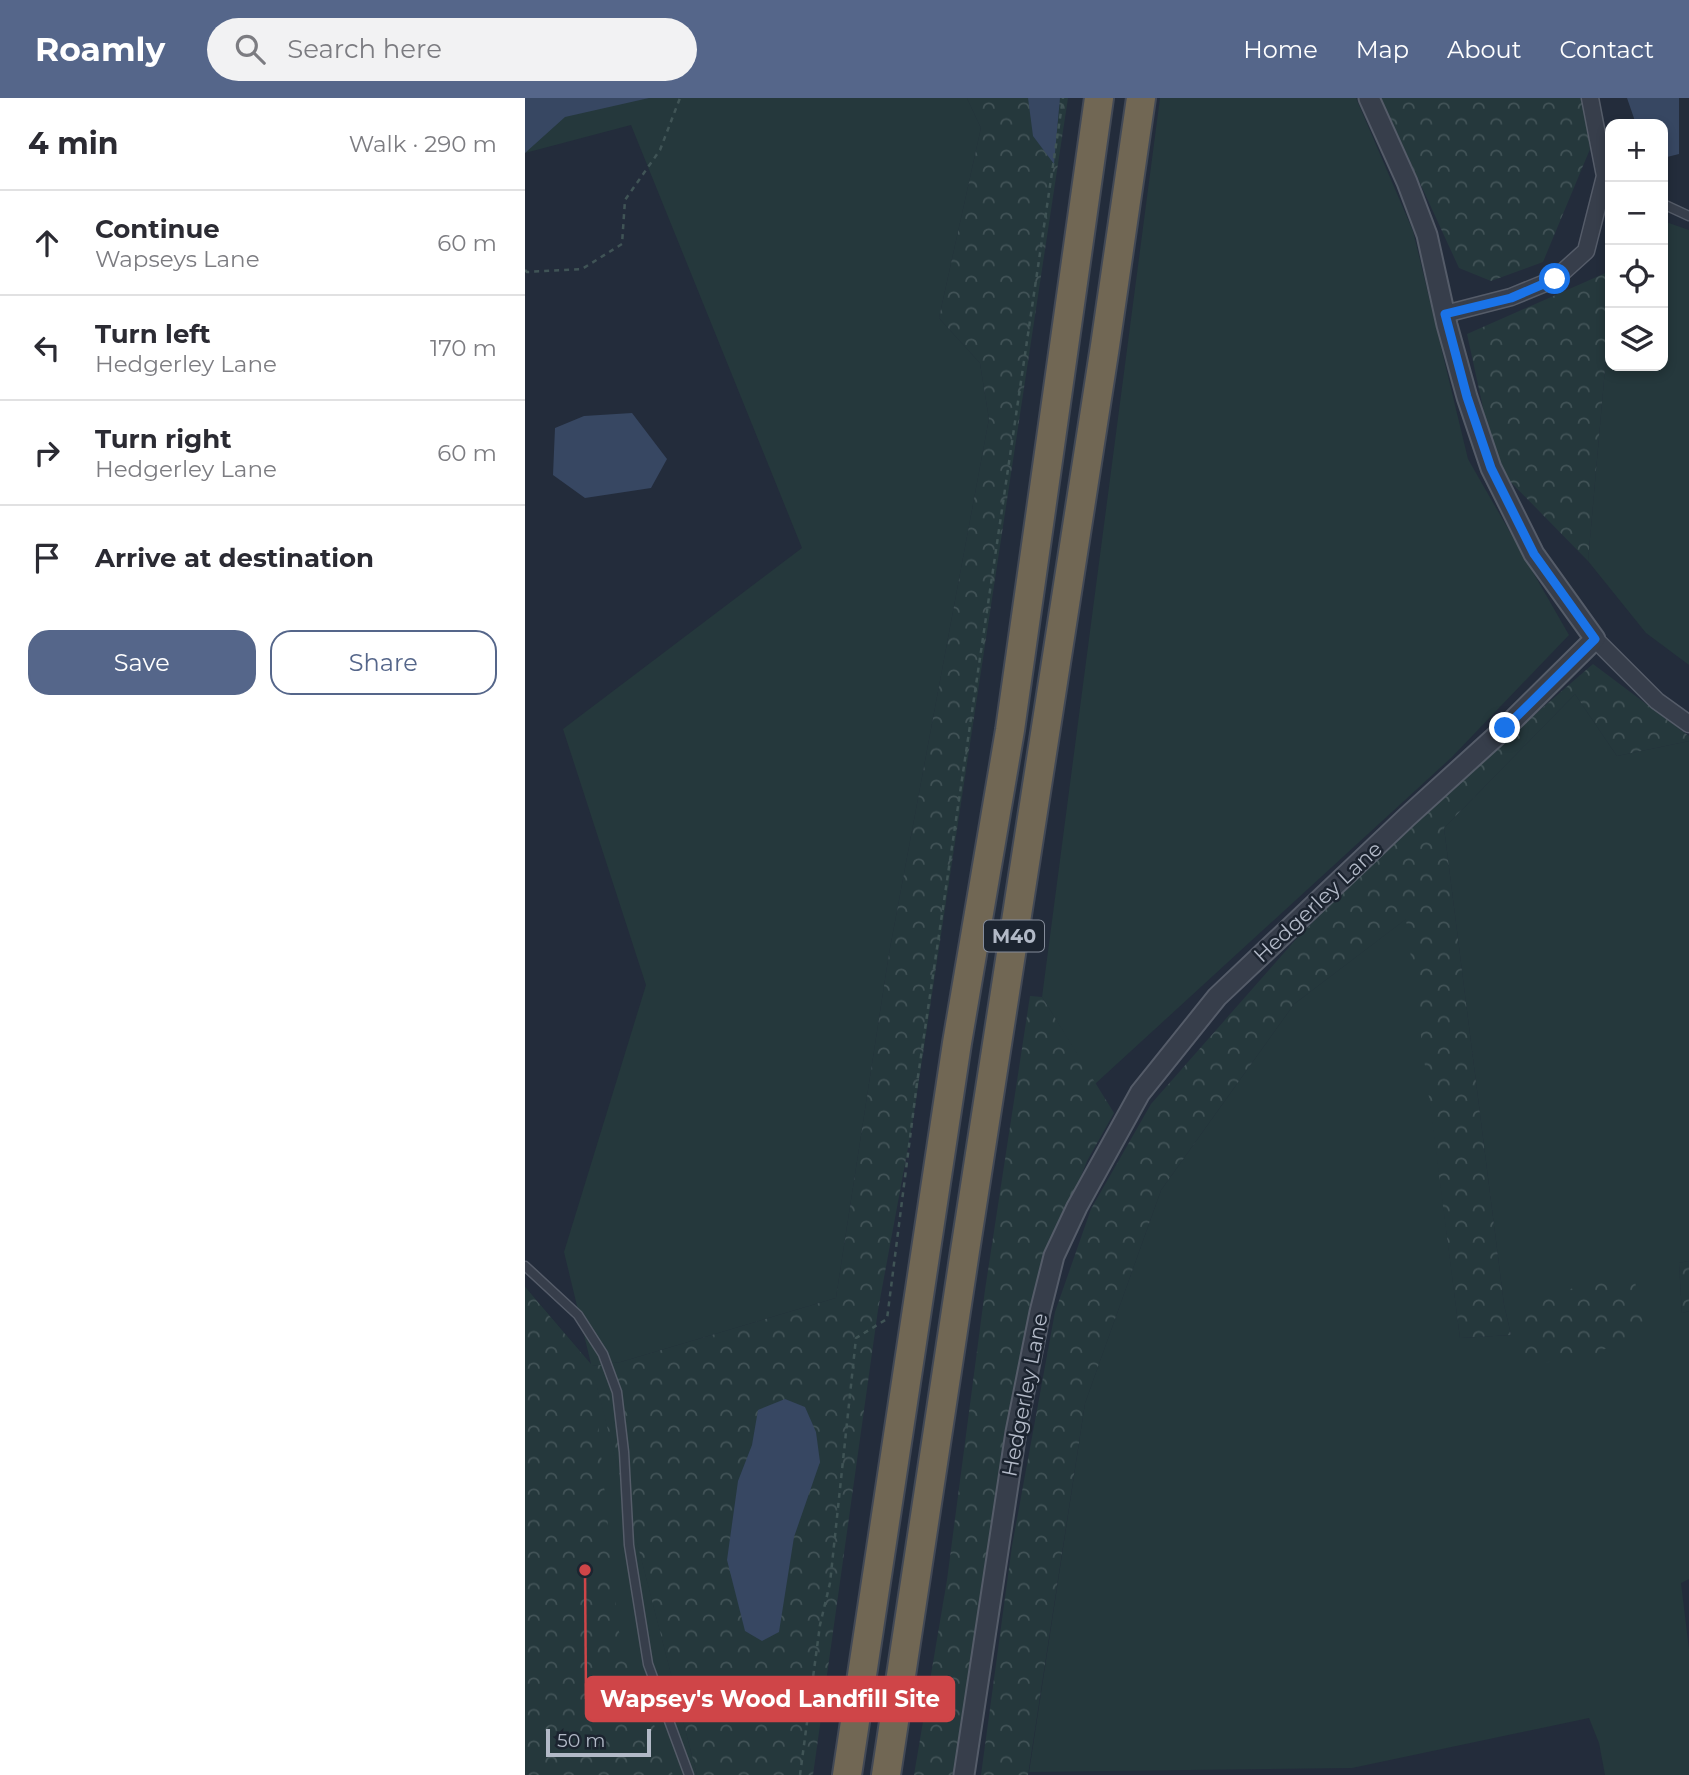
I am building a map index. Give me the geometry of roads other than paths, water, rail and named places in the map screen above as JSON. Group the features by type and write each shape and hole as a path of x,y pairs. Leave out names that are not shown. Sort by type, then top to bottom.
{"highway":[{"name":"M40","path":"848,1775 957,1043 1010,730 1099,98"},
{"name":"M40","path":"886,1775 1141,98"}],"street":[{"path":"1369,98 1407,182 1427,235 1467,397 1491,468 1534,554 1595,639 1657,701 1689,724"},
{"path":"1590,98 1605,182"},
{"path":"1445,314 1511,298 1555,279 1586,251 1605,198"},
{"name":"Hedgerley Lane","path":"964,1775 1016,1432 1054,1256 1077,1207 1140,1093 1217,997 1505,728 1595,639"}],"lane":[{"path":"1668,206 1689,216"},
{"path":"525,1266 577,1315 603,1354 617,1392 624,1452 629,1545 648,1664 689,1775"}],"water":[{"path":"525,98 649,98 565,117 525,153"},
{"path":"1028,98 1060,98 1054,164 1033,136"},
{"path":"1627,98 1679,98 1679,154 1668,157 1668,119 1634,119"},
{"path":"632,413 667,459 651,488 585,498 553,475 555,428 584,416"},
{"path":"785,1399 805,1407 816,1432 820,1462 794,1537 779,1632 762,1641 745,1631 727,1560 738,1481 752,1445 758,1410"}],"place":[{"name":"Wapsey's Wood Landfill Site","path":"585,1570"}]}
